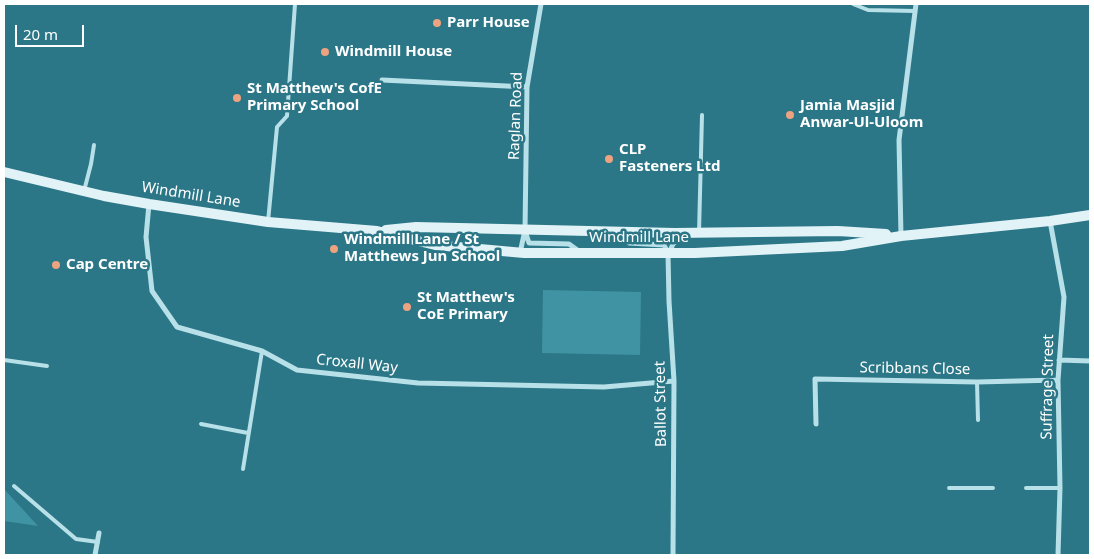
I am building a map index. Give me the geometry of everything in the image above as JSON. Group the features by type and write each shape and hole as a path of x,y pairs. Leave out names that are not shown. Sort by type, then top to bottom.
{"main road":[{"name":"Windmill Lane","path":"4,172 148,204 268,222 377,231 435,245 520,253 668,254 842,246 902,236 1050,221 1090,215"},
{"name":"Windmill Lane","path":"377,231 416,227 684,233 838,231 902,236"}],"street":[{"name":"Raglan Road","path":"520,253 524,230 527,87 541,4"},
{"path":"902,236 899,140 916,4"},
{"path":"382,80 527,87"},
{"name":"Croxall Way","path":"148,204 146,237 152,291 177,327 262,351 297,370 418,382 604,387 674,381"},
{"name":"Suffrage Street","path":"1050,221 1064,297 1058,380 1060,488 1058,555"},
{"path":"524,230 529,243 569,244 583,253"},
{"path":"620,232 629,243 664,245 668,254"},
{"path":"668,254 684,233"},
{"name":"Ballot Street","path":"668,254 674,381 673,555"},
{"path":"1059,360 1090,361"},
{"name":"Scribbans Close","path":"816,424 815,379 977,382 1058,380"},
{"path":"96,555 99,533"}],"lane":[{"path":"268,222 277,127 287,116 296,4"},
{"path":"853,4 868,10 916,11"},
{"path":"699,232 702,115"},
{"path":"84,191 94,144"},
{"path":"243,469 262,351"},
{"path":"4,360 47,366"},
{"path":"977,382 978,420"},
{"path":"201,424 248,433"},
{"path":"14,486 76,539 98,542"},
{"path":"949,488 993,488"},
{"path":"1026,488 1060,488"}],"shaded area":[{"path":"543,290 641,292 640,355 542,353"},
{"path":"4,489 38,526 4,521"}],"place":[{"name":"Parr House","path":"437,23"},
{"name":"Windmill House","path":"325,52"},
{"name":"St Matthew's CofE Primary School","path":"237,98"},
{"name":"Jamia Masjid Anwar-Ul-Uloom","path":"790,115"},
{"name":"CLP Fasteners Ltd","path":"609,159"},
{"name":"Windmill Lane / St Matthews Jun School","path":"334,249"},
{"name":"Cap Centre","path":"56,265"},
{"name":"St Matthew's CoE Primary","path":"407,307"}]}
